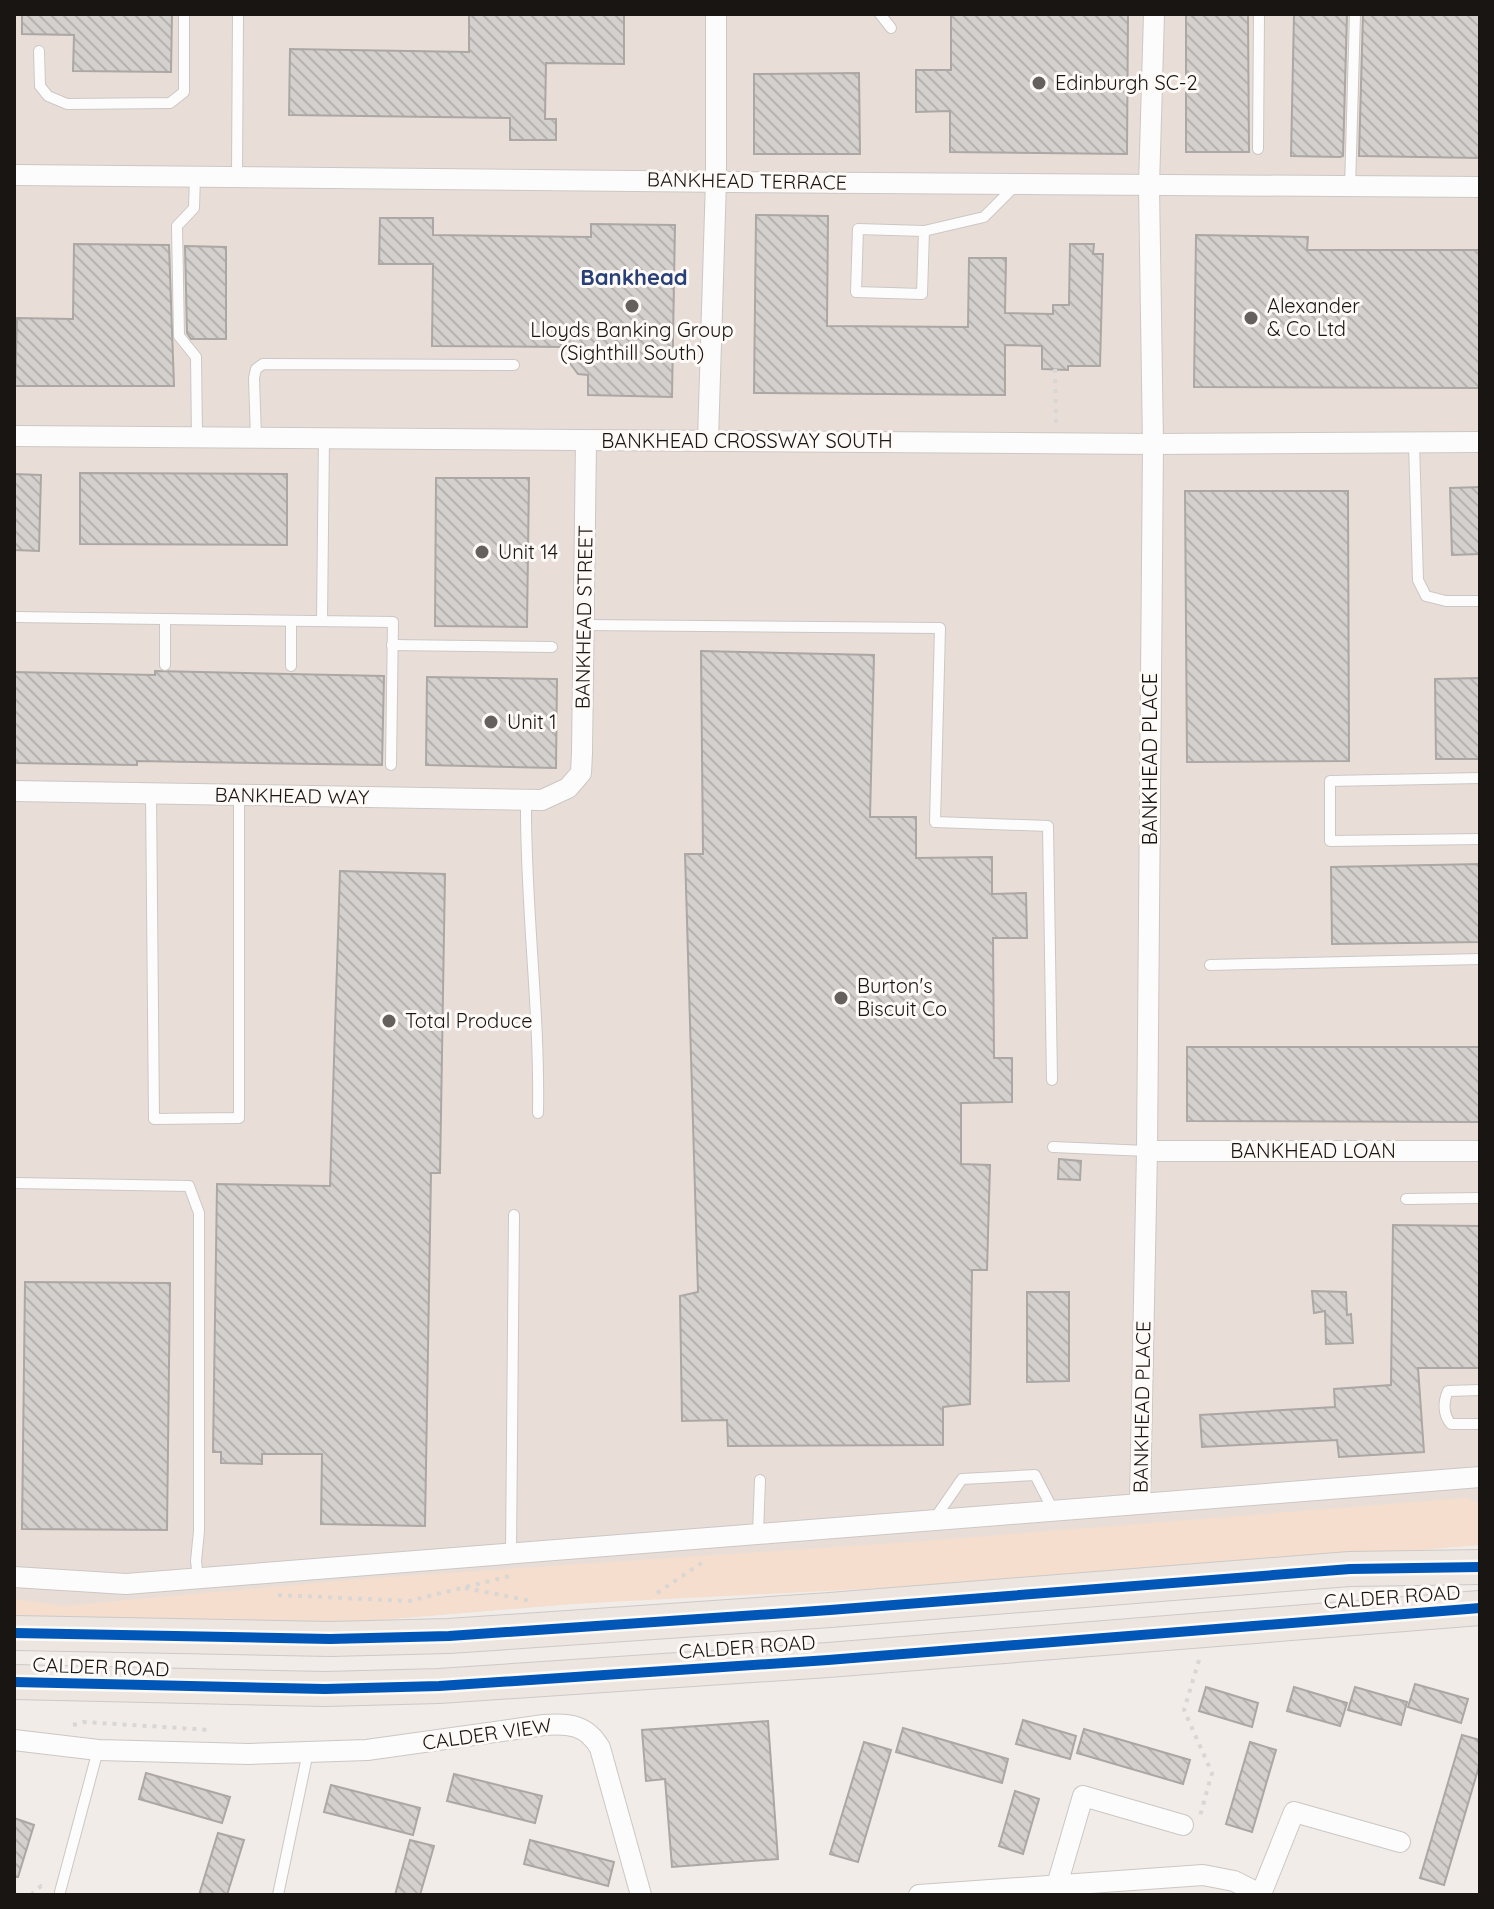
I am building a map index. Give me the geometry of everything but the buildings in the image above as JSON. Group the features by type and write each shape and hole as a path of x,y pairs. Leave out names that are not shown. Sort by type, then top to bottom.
{"main road":[{"name":"CALDER ROAD","path":"14,1633 330,1639 449,1636 1350,1569 1480,1567"},
{"name":"CALDER ROAD","path":"14,1682 325,1689 439,1686 828,1660 1480,1608"}],"street":[{"path":"708,440 716,180 716,14"},
{"name":"BANKHEAD PLACE","path":"1140,1503 1147,1151 1153,444 1149,186 1154,14"},
{"name":"BANKHEAD TERRACE","path":"14,175 1480,187"},
{"name":"BANKHEAD CROSSWAY SOUTH","path":"14,436 1153,444 1480,442"},
{"name":"BANKHEAD STREET","path":"568,788 581,773 586,441"},
{"name":"BANKHEAD WAY","path":"14,791 542,800 568,788"},
{"name":"BANKHEAD LOAN","path":"1147,1151 1480,1151"},
{"path":"14,1577 126,1584 1480,1477"},
{"name":"CALDER VIEW","path":"14,1740 98,1750 249,1754 367,1750 544,1725 563,1724 582,1728 594,1736 600,1748 641,1895"},
{"path":"1057,1885 1083,1796 1191,1820"},
{"path":"919,1895 996,1892 1203,1875 1234,1881 1262,1894 1294,1812 1400,1842"}],"lane":[{"path":"39,51 40,86 48,96 67,104 170,103 184,92 184,14"},
{"path":"237,176 238,14"},
{"path":"880,14 891,28"},
{"path":"1258,149 1259,14"},
{"path":"1350,187 1355,14"},
{"path":"195,176 194,208 177,226 179,336 196,357 197,437"},
{"path":"924,231 922,294 856,292 858,229 924,231 984,217 1016,184"},
{"path":"256,438 254,378 256,369 263,364 514,365"},
{"path":"322,621 324,438"},
{"path":"1414,443 1418,580 1426,596 1446,601 1480,601"},
{"path":"14,617 393,622 391,765"},
{"path":"165,619 165,665"},
{"path":"291,621 291,666"},
{"path":"584,625 940,628 935,822 1048,826 1052,1080"},
{"path":"392,645 552,647"},
{"path":"1480,778 1330,781 1330,841 1480,839"},
{"path":"151,793 154,1119 239,1118 239,795"},
{"path":"526,800 539,1048 538,1113"},
{"path":"1210,965 1480,959"},
{"path":"1053,1147 1147,1151"},
{"path":"14,1183 189,1186 199,1213 198,1578"},
{"path":"1406,1199 1480,1198"},
{"path":"511,1553 514,1215"},
{"path":"1480,1390 1448,1391 1445,1409 1446,1418 1451,1424 1480,1424"},
{"path":"934,1520 962,1479 1035,1475 1053,1510"},
{"path":"758,1533 760,1480"},
{"path":"60,1892 98,1750"},
{"path":"278,1895 308,1752"}],"path":[{"path":"1055,369 1056,443"},
{"path":"640,1623 637,1596 657,1593 708,1559"},
{"path":"270,1595 409,1601 521,1574"},
{"path":"462,1588 532,1601"},
{"path":"1191,1820 1212,1773 1184,1710 1199,1660"}],"shaded area":[{"path":"14,14 1480,14 1480,1545 571,1604 305,1626 14,1620"},
{"path":"1466,1498 1480,1504 1480,1545 1094,1577 571,1604 305,1626 14,1620 14,1599 64,1606 360,1579 925,1541"}],"cycle path":[{"path":"14,1633 330,1639 449,1636 1350,1569 1480,1567"},
{"path":"14,1682 325,1689 439,1686 828,1660 1480,1608"}],"place":[{"name":"Edinburgh SC-2","path":"1039,83"},
{"name":"Lloyds Banking Group (Sighthill South)","path":"632,306"},
{"name":"Alexander & Co Ltd","path":"1251,318"},
{"name":"Unit 14","path":"482,552"},
{"name":"Unit 1","path":"491,722"},
{"name":"Burton's Biscuit Co","path":"841,998"},
{"name":"Total Produce","path":"389,1021"}],"district":[{"name":"Bankhead","path":"634,277"}]}
